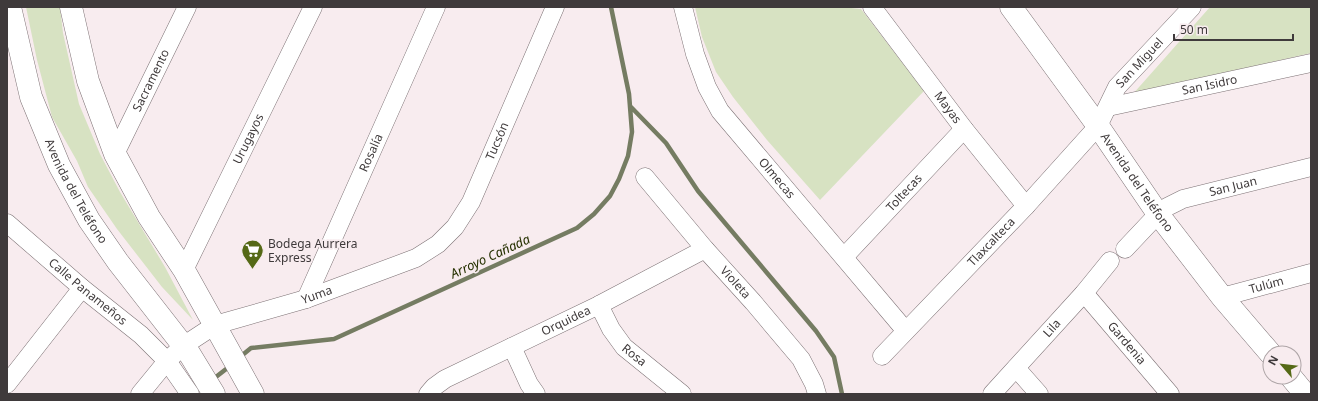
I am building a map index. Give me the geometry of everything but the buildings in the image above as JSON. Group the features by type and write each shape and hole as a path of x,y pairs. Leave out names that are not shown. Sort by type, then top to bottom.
{"main road":[{"name":"Avenida del Teléfono","path":"10,7 31,97 59,164 93,226 118,262 186,349 214,394"},
{"path":"71,7 88,81 115,154 149,217 184,270 249,387"},
{"name":"Avenida del Teléfono","path":"1011,7 1103,116 1158,214 1222,297 1263,345"},
{"path":"1298,385 1305,394"}],"street":[{"name":"Sacramento","path":"115,154 187,7"},
{"name":"Urugayos","path":"184,270 313,7"},
{"name":"Rosalía","path":"306,299 436,7"},
{"name":"Tucsón","path":"416,258 438,244 455,227 471,202 555,7"},
{"name":"Olmecas","path":"683,7 695,54 707,87 720,111 906,330"},
{"name":"Mayas","path":"872,7 964,129 1026,206"},
{"name":"San Miguel","path":"1103,116 1118,87 1192,7"},
{"name":"San Isidro","path":"1103,116 1311,64"},
{"name":"Tlaxcalteca","path":"882,356 1026,206 1103,116"},
{"name":"Toltecas","path":"844,257 964,129"},
{"name":"San Juan","path":"1158,214 1167,206 1184,199 1311,167"},
{"name":"Violeta","path":"645,177 705,249 753,302 801,359 814,384 817,394"},
{"path":"1125,249 1158,214"},
{"name":"Calle Panameños","path":"7,223 82,288 141,335 167,361 188,391"},
{"name":"Orquidea","path":"428,394 434,387 445,379 598,305 705,249"},
{"name":"Yuma","path":"140,394 167,361 217,330 416,258"},
{"name":"Lila","path":"992,394 1084,293 1110,261"},
{"name":"Tulúm","path":"1222,297 1311,273"},
{"path":"7,384 82,288"},
{"name":"Gardenia","path":"1084,293 1170,394"},
{"name":"Rosa","path":"598,305 611,329 624,347 682,394"},
{"path":"512,347 529,384 536,394"},
{"path":"1016,368 1039,394"}],"green space":[{"path":"26,7 60,7 63,33 79,104 100,154 120,192 165,267 193,320 162,287 117,229 88,187 77,161 52,117 37,60"},
{"path":"695,7 842,7 861,9 924,91 820,200 767,140 733,97 716,72 702,37"},
{"path":"1210,7 1311,7 1311,53 1132,95"}],"waterway":[{"name":"Arroyo Cañada","path":"240,357 251,348 334,339 577,228 594,214 610,196 619,179 628,156 632,132 629,94 611,7"},
{"path":"630,106 666,143 698,191 816,331 834,357 842,394"},
{"name":"Arroyo Cañada","path":"212,380 230,366"}],"place":[{"name":"Bodega Aurrera Express","path":"252,270"}]}
